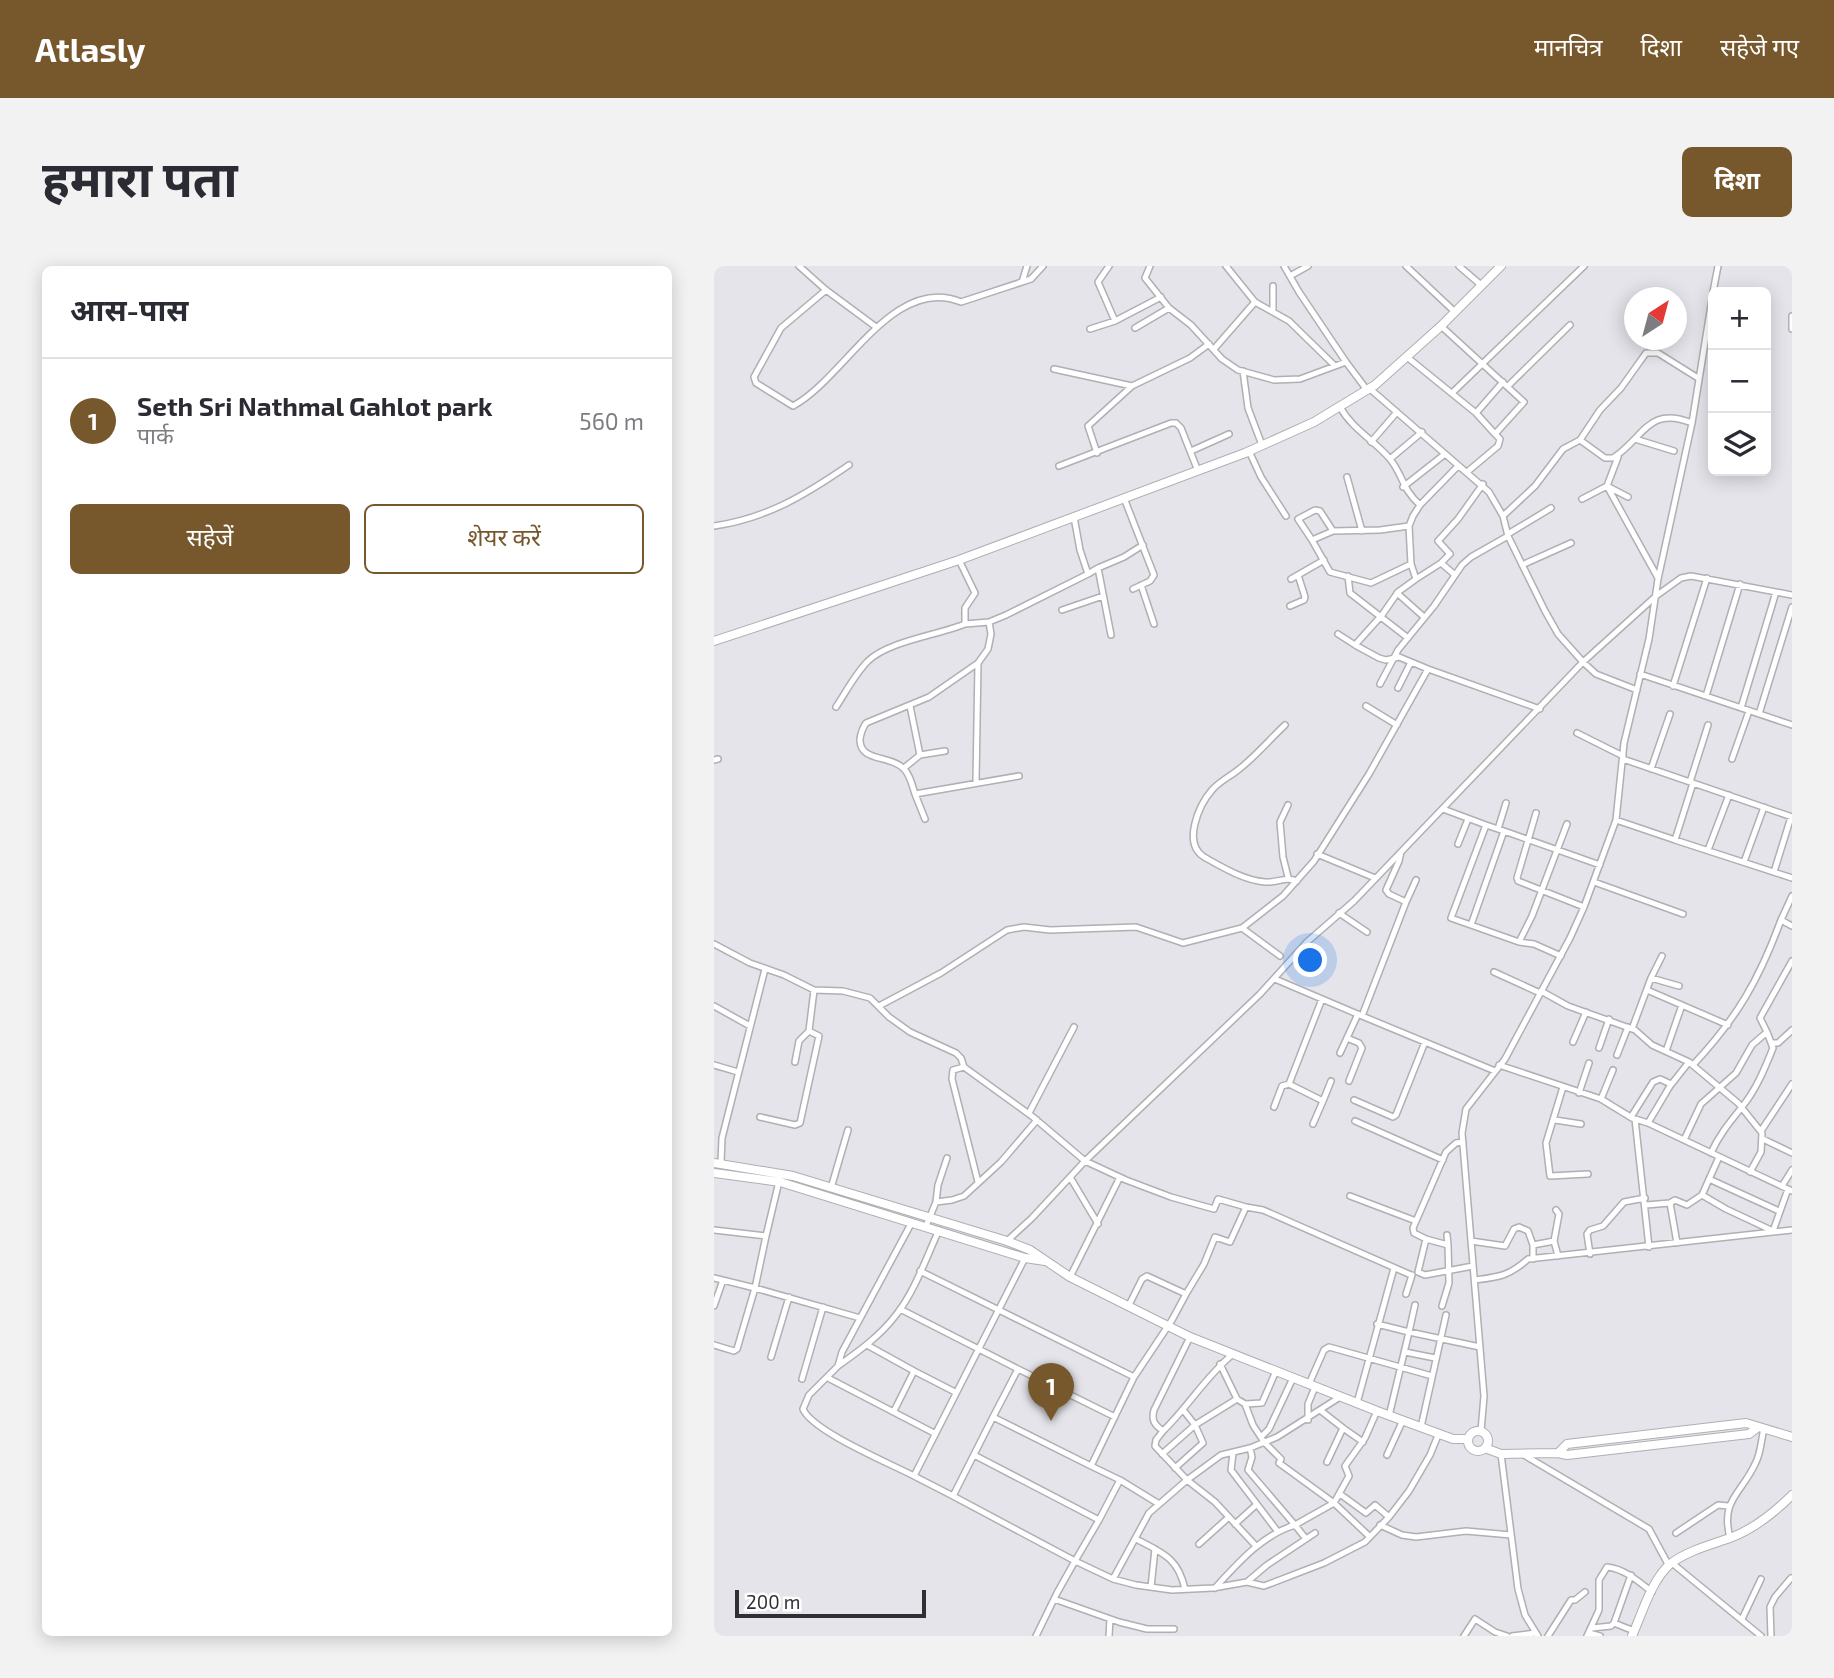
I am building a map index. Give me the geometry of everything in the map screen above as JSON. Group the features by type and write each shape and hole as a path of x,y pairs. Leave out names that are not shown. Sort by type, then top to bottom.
{"street":[{"path":"799,266 876,327"},
{"path":"1022,282 1027,266"},
{"path":"826,290 788,319 754,377 755,383 790,405 796,405 841,367 876,327 892,314 932,297 948,297 961,302 1031,279 1044,266"},
{"path":"1109,266 1098,282 1115,321"},
{"path":"1150,266 1146,278 1169,308 1191,325 1223,359 1243,371 1274,380 1300,379 1346,362"},
{"path":"1226,266 1255,302 1289,321 1334,365"},
{"path":"1284,266 1346,362 1368,389 1483,484 1503,516 1508,535 1522,565 1559,634 1596,674 1637,690"},
{"path":"1290,276 1308,266"},
{"path":"1406,266 1455,312"},
{"path":"1459,266 1481,285"},
{"path":"714,641 959,560 1262,445 1340,407 1368,389 1441,326 1501,266"},
{"path":"1452,393 1584,266"},
{"path":"1714,287 1718,266"},
{"path":"1273,286 1273,312"},
{"path":"1090,329 1115,321 1161,297"},
{"path":"1214,349 1255,302"},
{"path":"1135,328 1169,308"},
{"path":"1792,316 1792,329"},
{"path":"1485,1448 1487,1438 1481,1431 1484,1396 1462,1133 1466,1109 1499,1065 1561,956 1594,882 1616,820 1624,743 1692,423 1708,321"},
{"path":"1476,414 1570,324"},
{"path":"1441,326 1523,400 1524,405 1495,434"},
{"path":"1097,453 1088,426 1132,386 1190,358 1209,344"},
{"path":"1503,516 1535,486 1563,449 1580,440 1600,410 1621,388 1646,353 1658,353 1698,378"},
{"path":"1407,356 1476,414 1500,439 1499,444 1467,472"},
{"path":"1055,369 1132,386"},
{"path":"1243,371 1248,408 1262,445"},
{"path":"1340,407 1346,418 1390,460 1404,487 1420,505"},
{"path":"1371,442 1397,412"},
{"path":"1580,440 1605,458 1613,458 1662,418 1677,417 1692,423"},
{"path":"1059,466 1176,423 1181,428 1198,471"},
{"path":"1390,460 1422,432"},
{"path":"1191,451 1229,434"},
{"path":"1635,439 1674,451"},
{"path":"1249,451 1261,477 1286,516"},
{"path":"1404,487 1445,454"},
{"path":"1582,499 1607,486 1619,454"},
{"path":"714,526 752,519 778,509 849,465"},
{"path":"1416,579 1411,564 1409,526 1420,505 1458,466"},
{"path":"1347,477 1362,531"},
{"path":"1355,645 1382,615 1397,593 1450,554 1438,541 1483,484"},
{"path":"1607,486 1658,579"},
{"path":"1607,486 1628,498"},
{"path":"1124,498 1154,575 1150,581 1133,589"},
{"path":"1380,684 1394,657 1471,557 1551,508"},
{"path":"1333,531 1320,511 1315,510 1298,519 1333,574 1371,583 1411,564"},
{"path":"1073,517 1088,574"},
{"path":"1312,540 1333,531 1409,526"},
{"path":"1522,565 1571,543"},
{"path":"836,707 866,664 890,648 965,624 989,622 1124,557 1143,545"},
{"path":"959,560 975,593 965,608 965,624"},
{"path":"1291,579 1324,560"},
{"path":"1441,563 1455,575"},
{"path":"1098,568 1111,635"},
{"path":"1290,606 1305,597 1298,575"},
{"path":"1348,576 1350,593 1382,615 1408,638"},
{"path":"1007,1241 1085,1161 1275,979 1307,942 1354,901 1583,662 1656,596 1681,578 1691,576 1792,595"},
{"path":"1673,686 1707,578"},
{"path":"1706,696 1740,584"},
{"path":"1141,585 1154,624"},
{"path":"1741,708 1776,592"},
{"path":"1397,593 1424,617"},
{"path":"1062,610 1104,596"},
{"path":"1759,714 1792,607"},
{"path":"925,819 904,768 898,763 864,753 860,746 861,731 870,721 929,697 978,663 988,649 991,634 989,622"},
{"path":"1338,634 1379,658 1386,660 1394,657 1411,662 1540,709"},
{"path":"1398,688 1411,662"},
{"path":"976,782 978,663"},
{"path":"878,1006 940,973 1007,929 1136,927 1183,943 1242,928 1283,896 1317,854 1369,774 1428,669"},
{"path":"1640,674 1792,724"},
{"path":"910,706 920,755"},
{"path":"1366,706 1396,725"},
{"path":"1732,759 1749,711"},
{"path":"1651,769 1670,713"},
{"path":"1285,725 1237,771 1213,789 1198,816 1194,845 1197,853 1250,879 1271,882 1288,877 1297,881"},
{"path":"1675,840 1708,725"},
{"path":"1577,733 1623,758 1651,769 1792,817 1774,872"},
{"path":"904,768 920,755 945,751"},
{"path":"915,794 1019,776"},
{"path":"1708,850 1729,795"},
{"path":"1471,925 1501,830 1506,803"},
{"path":"1288,805 1280,822 1288,877"},
{"path":"1744,862 1764,807"},
{"path":"1443,809 1600,865"},
{"path":"1536,813 1518,881 1584,906"},
{"path":"1458,844 1468,819"},
{"path":"1616,820 1792,878"},
{"path":"1519,942 1567,824"},
{"path":"1486,825 1451,918 1519,942 1534,944 1561,956"},
{"path":"1401,852 1385,890 1406,902"},
{"path":"1317,854 1375,878"},
{"path":"1340,1053 1360,1015 1416,880"},
{"path":"1594,882 1683,914"},
{"path":"1648,1123 1671,1084 1728,1025 1748,995 1761,971 1792,896"},
{"path":"1339,913 1367,932"},
{"path":"1781,920 1792,926"},
{"path":"1242,928 1280,956"},
{"path":"714,944 814,990 843,992 870,998 910,1032 956,1053 964,1067 1037,1120 1085,1161 1120,1177 1171,1197 1214,1209 1218,1199 1263,1210 1411,1275 1474,1266"},
{"path":"1617,1055 1662,956"},
{"path":"1712,1153 1724,1130 1742,1108 1767,1063 1773,1048 1760,1018 1792,961"},
{"path":"765,969 717,1163 831,1189 931,1216 1007,1241 1030,1250 1070,1277 1190,1337 1389,1416 1453,1438 1468,1439"},
{"path":"1494,972 1568,1006 1630,1028 1653,1045 1691,1064 1742,1108 1760,1131 1763,1139 1761,1152 1751,1172"},
{"path":"1651,978 1679,986"},
{"path":"1275,979 1494,1071"},
{"path":"795,1062 799,1041 809,1031 814,990"},
{"path":"1647,990 1728,1025"},
{"path":"1289,1084 1322,999"},
{"path":"1666,1051 1682,1005"},
{"path":"714,1006 750,1026"},
{"path":"1573,1042 1587,1012"},
{"path":"1599,1048 1609,1019"},
{"path":"1029,1114 1074,1027"},
{"path":"1772,1043 1778,1043 1792,1030"},
{"path":"760,1116 795,1125 800,1123 819,1036 809,1031"},
{"path":"1684,1140 1701,1104 1736,1073 1752,1045 1767,1032"},
{"path":"1347,1038 1359,1043 1362,1048 1349,1081"},
{"path":"1354,1100 1393,1117 1396,1115 1425,1042"},
{"path":"1579,1093 1589,1063"},
{"path":"714,1065 738,1072"},
{"path":"1499,1065 1601,1099 1633,1118 1787,1189"},
{"path":"964,1067 953,1070 952,1079 978,1182"},
{"path":"1601,1099 1612,1070"},
{"path":"1649,1247 1633,1118 1653,1082 1660,1079 1671,1084"},
{"path":"1313,1124 1331,1081"},
{"path":"1274,1108 1282,1086 1289,1084 1323,1101"},
{"path":"1760,1131 1792,1084"},
{"path":"1563,1087 1546,1143 1550,1176 1588,1174"},
{"path":"1555,1119 1581,1124"},
{"path":"936,1202 964,1196 1001,1162 1037,1120"},
{"path":"1355,1121 1443,1160"},
{"path":"831,1189 848,1130"},
{"path":"1763,1139 1792,1153"},
{"path":"1448,1245 1426,1239 1413,1231 1449,1146 1463,1142"},
{"path":"1590,1254 1587,1234 1603,1226 1624,1202 1670,1203 1675,1200 1687,1205 1702,1195 1718,1157"},
{"path":"926,1226 936,1202 938,1185 947,1158"},
{"path":"1773,1231 1792,1170"},
{"path":"714,1173 780,1178 1025,1258 1048,1262"},
{"path":"1070,1177 1098,1224"},
{"path":"1070,1277 1120,1177"},
{"path":"714,1345 734,1351 737,1349 755,1288 780,1178"},
{"path":"1709,1179 1779,1211"},
{"path":"1702,1195 1773,1231"},
{"path":"1350,1196 1416,1221"},
{"path":"1670,1203 1676,1243"},
{"path":"1091,1466 1134,1377 1204,1264 1215,1237 1230,1242 1246,1207"},
{"path":"1556,1210 1559,1214 1553,1241 1558,1256"},
{"path":"838,1366 842,1352 912,1222"},
{"path":"1471,1241 1505,1246 1514,1229 1519,1227 1528,1231 1533,1245 1532,1259"},
{"path":"714,1230 766,1236"},
{"path":"939,1230 900,1309 867,1345 838,1366 809,1395 803,1409 805,1415 811,1422 831,1433 1113,1579 1151,1587 1185,1590 1247,1582 1264,1586 1324,1563 1365,1542 1389,1517 1409,1491 1430,1455 1439,1433"},
{"path":"1475,1280 1514,1272 1528,1259 1792,1230"},
{"path":"1442,1306 1448,1287 1447,1235"},
{"path":"1418,1272 1417,1266 1426,1239"},
{"path":"1533,1245 1553,1241"},
{"path":"914,1476 1025,1258"},
{"path":"1357,1403 1394,1268"},
{"path":"920,1271 1134,1377"},
{"path":"1405,1294 1411,1275"},
{"path":"1128,1307 1142,1279 1147,1276 1186,1294"},
{"path":"714,1278 860,1318"},
{"path":"714,1306 723,1280"},
{"path":"771,1357 789,1297"},
{"path":"1389,1416 1415,1305"},
{"path":"802,1379 823,1307"},
{"path":"900,1309 1115,1417"},
{"path":"1421,1427 1446,1315"},
{"path":"1377,1324 1480,1347"},
{"path":"1163,1432 1152,1418 1154,1410 1190,1337"},
{"path":"867,1345 955,1392"},
{"path":"1308,1420 1312,1386 1326,1348 1432,1376"},
{"path":"1405,1352 1436,1358"},
{"path":"1233,1354 1220,1364 1156,1443 1175,1468 1215,1502 1256,1546"},
{"path":"1220,1364 1237,1399 1245,1404 1262,1440 1281,1459 1279,1463 1334,1503 1370,1537"},
{"path":"953,1496 1018,1369"},
{"path":"894,1411 914,1371"},
{"path":"1245,1404 1262,1403 1276,1371"},
{"path":"828,1378 934,1433"},
{"path":"1262,1440 1293,1378"},
{"path":"1113,1579 1149,1513 1187,1480 1217,1457 1250,1448 1308,1420 1340,1397"},
{"path":"1162,1454 1195,1425 1237,1399"},
{"path":"1320,1410 1363,1442"},
{"path":"1175,1468 1203,1443 1195,1425 1184,1411"},
{"path":"1215,1588 1256,1546 1334,1503 1349,1476 1345,1466 1363,1442 1377,1411"},
{"path":"993,1417 1120,1480 1159,1504"},
{"path":"1387,1455 1403,1420"},
{"path":"1327,1462 1343,1428"},
{"path":"1481,1431 1474,1432 1468,1439 1469,1446 1474,1450 1485,1448 1501,1454 1524,1455 1558,1452 1567,1455 1749,1434 1760,1429 1792,1437"},
{"path":"1730,1538 1726,1523 1728,1506 1758,1459 1760,1429"},
{"path":"1250,1448 1252,1457 1248,1470 1306,1539"},
{"path":"1233,1453 1231,1470 1278,1532"},
{"path":"1464,1636 1475,1619 1493,1634 1536,1634 1525,1615 1518,1589 1501,1454"},
{"path":"974,1455 1099,1520"},
{"path":"1524,1455 1649,1529 1671,1564 1761,1636"},
{"path":"1036,1636 1120,1480"},
{"path":"1340,1494 1366,1513 1375,1505 1389,1517"},
{"path":"1614,1623 1633,1633 1652,1592 1671,1564 1765,1520 1792,1495"},
{"path":"1235,1524 1256,1505"},
{"path":"1676,1533 1718,1505 1728,1506"},
{"path":"1199,1544 1229,1517"},
{"path":"1380,1525 1402,1535 1416,1537 1466,1531 1511,1535"},
{"path":"1247,1582 1266,1565 1315,1533"},
{"path":"1136,1539 1174,1561 1182,1574 1185,1590"},
{"path":"1151,1587 1155,1549"},
{"path":"1590,1632 1599,1610 1599,1580 1607,1567 1631,1575 1652,1592"},
{"path":"1590,1632 1614,1623 1631,1575"},
{"path":"1771,1636 1770,1607 1791,1578"},
{"path":"1742,1619 1761,1579"},
{"path":"1548,1636 1571,1600 1586,1592"},
{"path":"1054,1599 1147,1629 1174,1629"},
{"path":"1109,1636 1110,1619"},
{"path":"1590,1632 1600,1636"}],"place":[{"name":"Seth Sri Nathmal Gahlot park","path":"1051,1421"}]}
